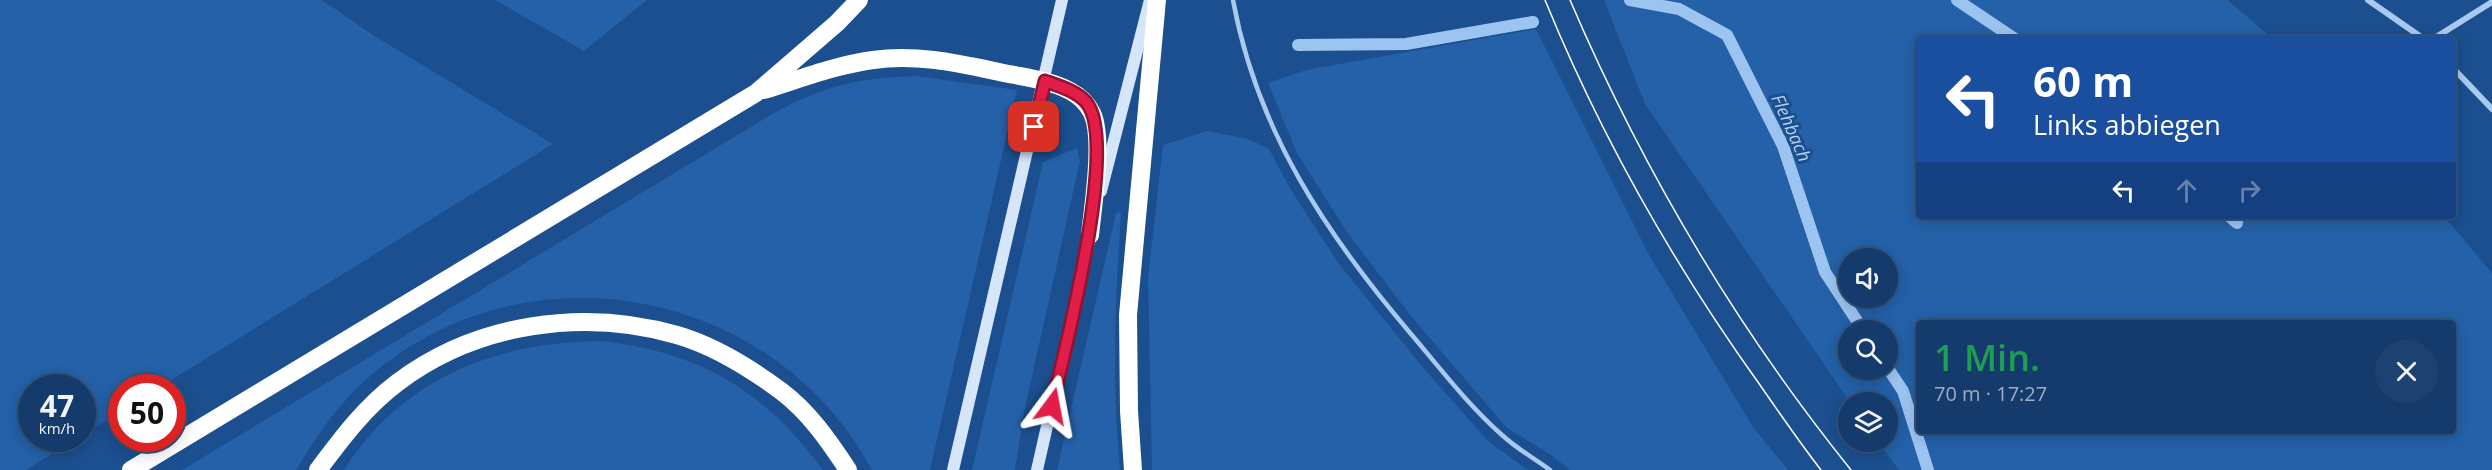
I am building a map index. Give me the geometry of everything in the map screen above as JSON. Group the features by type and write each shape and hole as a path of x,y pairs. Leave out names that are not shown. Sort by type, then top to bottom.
{"highway":[{"path":"131,470 756,93 837,23 859,0"},
{"path":"1133,470 1129,411 1128,315 1157,0"},
{"path":"756,93 840,66 875,59 946,61 1045,81 1070,90 1086,102 1098,133 1090,235"},
{"path":"318,470 353,423 397,383 448,352 503,331 562,321 621,323 679,336 733,359 782,392 824,434 848,470"}],"main road":[{"path":"953,470 1062,0"},
{"path":"1037,470 1090,235 1150,0"}],"street":[{"path":"2368,0 2420,36"},
{"path":"2438,36 2492,2"},
{"path":"2456,72 2492,109"}],"lane":[{"path":"1233,0 1246,58 1272,128 1314,206 1386,304 1451,381 1503,436 1550,470"}],"shaded area":[{"path":"0,0 322,0 376,37 553,144 181,374 108,374 108,419 96,427 96,374 18,374 18,452 55,452 26,470 0,470"},
{"path":"495,0 647,0 584,51"},
{"path":"1604,0 2228,0 2270,36 1916,36 1916,219 2447,219 2492,273 2492,470 1899,470 1885,452 1898,452 1898,392 1843,392 1645,104"},
{"path":"1536,29 1649,255 1753,427 1788,470 1570,470 1551,455 1507,428 1410,315 1347,232 1297,153 1268,83 1306,70"},
{"path":"917,76 1017,90 930,470 872,470 827,406 770,356 704,322 633,302 560,299 487,312 418,342 355,390 323,428 296,470 182,470 792,103 826,90 860,81"},
{"path":"1207,131 1249,139 1269,149 1291,190 1339,264 1426,371 1489,442 1528,470 1152,470 1148,277 1163,145"},
{"path":"1077,148 1080,161 1024,412 1015,470 972,470 1043,162"},
{"path":"1116,213 1121,214 1115,374 1120,470 1057,470"},
{"path":"601,341 637,346 669,355 727,380 753,397 777,418 801,442 823,470 344,470 367,438 394,411 423,389 455,371 489,358 525,349 562,343"}],"waterway":[{"name":"Flehbach","path":"1630,0 1679,9 1727,35 1783,146 1825,272 1856,320"},
{"path":"1957,0 2011,36"},
{"name":"Flehbach","path":"1298,45 1406,44 1533,22"},
{"path":"2232,219 2237,223"},
{"name":"Flehbach","path":"1896,380 1903,391 1916,432"},
{"name":"Flehbach","path":"1917,434 1928,470"}],"tram line":[{"path":"1545,0 1590,101 1669,247 1728,340 1821,470"},
{"path":"1570,0 1628,124 1694,244 1769,360 1851,470"}],"route":[{"path":"1034,127 1045,81 1070,90 1086,102 1098,133 1090,235 1052,406"}]}
